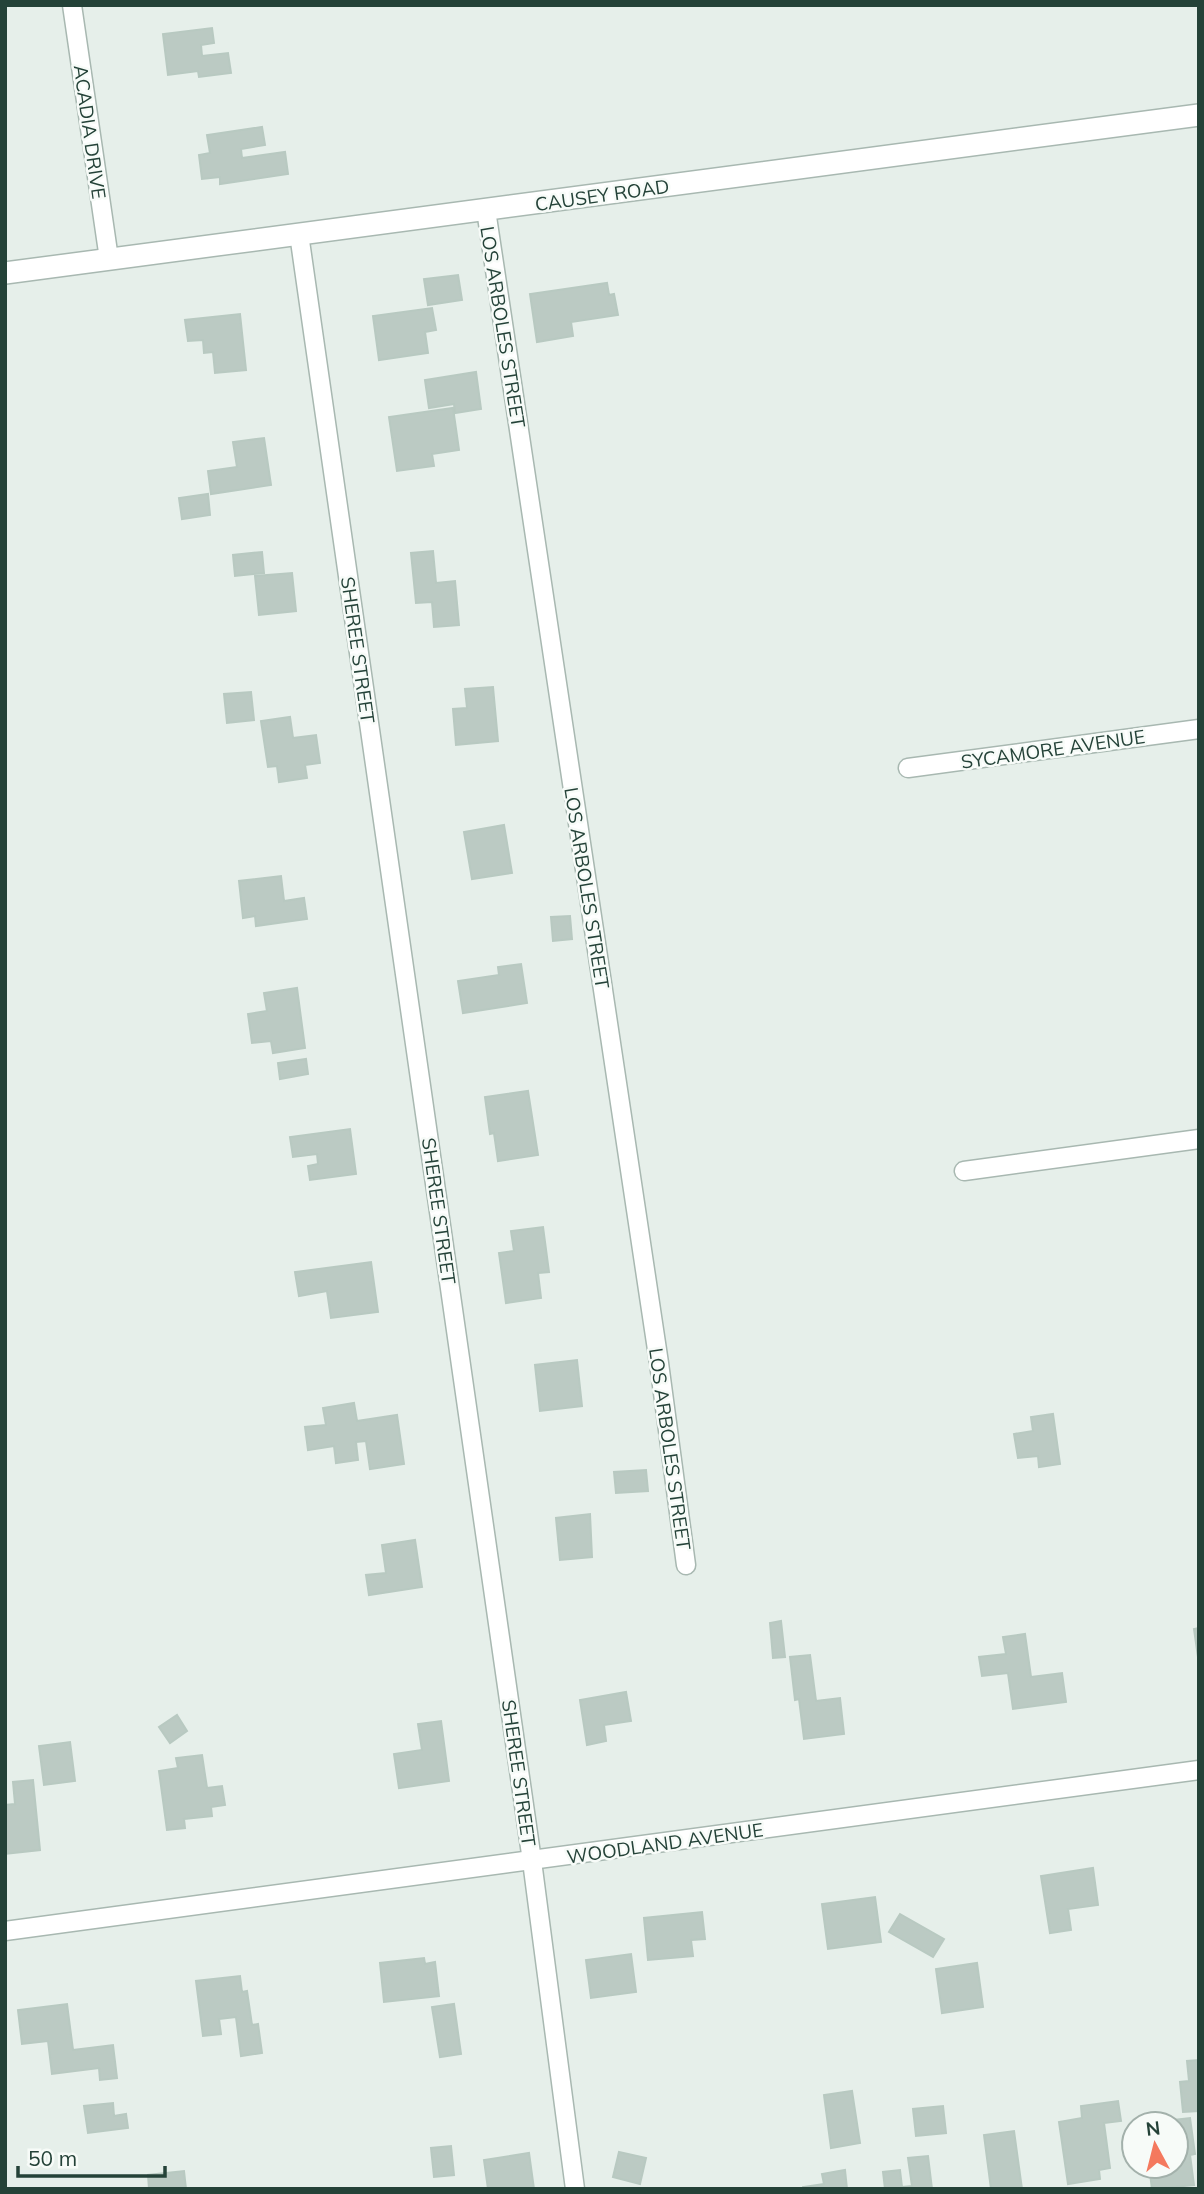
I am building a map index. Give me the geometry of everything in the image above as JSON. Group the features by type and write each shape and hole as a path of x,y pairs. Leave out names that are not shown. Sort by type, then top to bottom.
{"street":[{"name":"ACADIA DRIVE","path":"72,5 109,259"},
{"name":"CAUSEY ROAD","path":"5,273 1199,115"},
{"name":"LOS ARBOLES STREET","path":"486,210 655,1336 686,1565"},
{"name":"SHEREE STREET","path":"299,234 532,1861 575,2189"},
{"name":"SYCAMORE AVENUE","path":"908,768 1199,729"},
{"path":"964,1171 1199,1139"},
{"name":"WOODLAND AVENUE","path":"5,1931 1199,1770"}],"building":[{"path":"212,28 214,43 201,45 202,56 228,53 231,73 199,77 198,71 168,75 163,34"},
{"path":"262,127 265,145 241,149 242,158 285,152 288,174 220,184 220,177 202,179 199,155 210,153 207,135"},
{"path":"458,275 462,300 428,305 424,279"},
{"path":"607,283 609,295 614,294 618,315 571,322 573,336 537,342 530,294"},
{"path":"432,308 436,330 425,332 428,353 379,360 373,316"},
{"path":"240,314 246,370 215,373 213,352 204,353 203,340 188,341 185,320"},
{"path":"476,372 481,409 455,413 454,404 429,408 425,380"},
{"path":"453,408 459,450 432,454 434,466 397,471 389,417"},
{"path":"264,438 271,485 211,494 208,471 237,467 233,442"},
{"path":"208,494 210,515 182,519 179,498"},
{"path":"433,551 436,583 455,581 459,625 434,627 432,602 416,603 411,553"},
{"path":"262,552 264,573 235,576 233,555"},
{"path":"292,573 296,611 259,615 255,576"},
{"path":"493,687 498,741 456,745 453,709 467,708 465,689"},
{"path":"251,692 254,720 227,723 224,694"},
{"path":"290,717 293,738 316,735 320,763 305,765 307,778 279,782 277,766 268,767 261,721"},
{"path":"504,825 512,873 472,879 464,832"},
{"path":"281,876 284,901 304,898 307,919 256,926 255,916 243,918 239,881"},
{"path":"570,916 572,939 553,941 551,917"},
{"path":"521,964 527,1003 463,1013 458,981 499,975 498,967"},
{"path":"297,988 305,1048 273,1053 271,1041 252,1043 248,1014 267,1011 264,993"},
{"path":"306,1059 308,1074 280,1079 278,1063"},
{"path":"528,1091 538,1155 498,1161 494,1133 490,1134 485,1097"},
{"path":"350,1129 356,1174 310,1180 308,1166 318,1164 317,1154 293,1157 290,1137"},
{"path":"543,1227 549,1272 538,1273 541,1298 506,1303 499,1253 514,1251 511,1231"},
{"path":"371,1262 378,1312 331,1318 327,1291 299,1296 295,1272"},
{"path":"577,1360 582,1406 540,1411 535,1365"},
{"path":"354,1403 357,1421 397,1415 404,1464 370,1469 366,1441 356,1442 358,1460 336,1463 334,1446 308,1450 305,1427 326,1425 323,1408"},
{"path":"1053,1414 1060,1464 1039,1467 1038,1456 1018,1458 1014,1434 1033,1431 1031,1417"},
{"path":"646,1470 648,1491 616,1493 614,1472"},
{"path":"590,1514 592,1557 560,1560 556,1518"},
{"path":"415,1540 422,1587 369,1595 366,1575 386,1573 382,1545"},
{"path":"781,1621 785,1657 773,1658 770,1623"},
{"path":"1199,1628 1199,1664 1194,1629"},
{"path":"1025,1634 1031,1677 1062,1673 1066,1702 1013,1709 1008,1673 982,1676 979,1657 1006,1654 1003,1637"},
{"path":"810,1655 816,1701 840,1698 844,1734 804,1739 799,1699 795,1700 790,1657"},
{"path":"626,1692 631,1721 604,1725 606,1741 587,1745 580,1700"},
{"path":"177,1715 187,1731 170,1743 159,1727"},
{"path":"441,1721 449,1781 399,1788 394,1754 422,1750 418,1724"},
{"path":"70,1742 75,1781 44,1785 39,1746"},
{"path":"202,1755 207,1788 222,1786 225,1805 211,1807 212,1816 184,1819 185,1828 167,1830 159,1771 178,1768 176,1758"},
{"path":"33,1780 40,1850 5,1854 5,1805 15,1804 13,1782"},
{"path":"1093,1868 1098,1905 1068,1909 1071,1930 1050,1933 1041,1876"},
{"path":"875,1897 881,1942 828,1949 822,1904"},
{"path":"702,1912 705,1939 691,1940 693,1956 648,1960 644,1918"},
{"path":"900,1914 944,1939 933,1957 889,1932"},
{"path":"631,1954 636,1992 591,1998 586,1960"},
{"path":"424,1958 425,1964 435,1962 439,1996 384,2002 380,1963"},
{"path":"977,1963 983,2007 942,2013 936,1969"},
{"path":"240,1976 242,1992 247,1991 252,2025 258,2024 262,2053 241,2056 236,2017 219,2019 221,2034 203,2036 196,1981"},
{"path":"67,2004 73,2050 113,2045 117,2078 100,2080 99,2068 52,2074 48,2041 22,2044 18,2010"},
{"path":"454,2004 461,2054 440,2057 432,2007"},
{"path":"1199,2060 1199,2111 1183,2110 1180,2082 1189,2081 1187,2061"},
{"path":"852,2091 860,2143 831,2148 824,2095"},
{"path":"1118,2101 1120,2121 1104,2123 1110,2168 1099,2170 1100,2179 1068,2184 1059,2122 1082,2118 1081,2106"},
{"path":"113,2103 114,2116 126,2114 128,2128 88,2133 84,2106"},
{"path":"943,2106 946,2133 916,2136 913,2109"},
{"path":"1190,2118 1195,2154 1190,2155"},
{"path":"1014,2131 1022,2189 991,2189 984,2135"},
{"path":"451,2146 454,2175 434,2177 431,2148"},
{"path":"619,2152 646,2158 640,2184 613,2177"},
{"path":"529,2153 534,2189 488,2189 484,2160"},
{"path":"1190,2155 1194,2185 1152,2189 1151,2180 1190,2180"},
{"path":"928,2156 932,2189 885,2189 883,2172 900,2170 902,2187 912,2186 908,2158"},
{"path":"845,2170 847,2189 803,2189 824,2184 822,2174"},
{"path":"184,2171 186,2189 149,2189 148,2175"}]}
